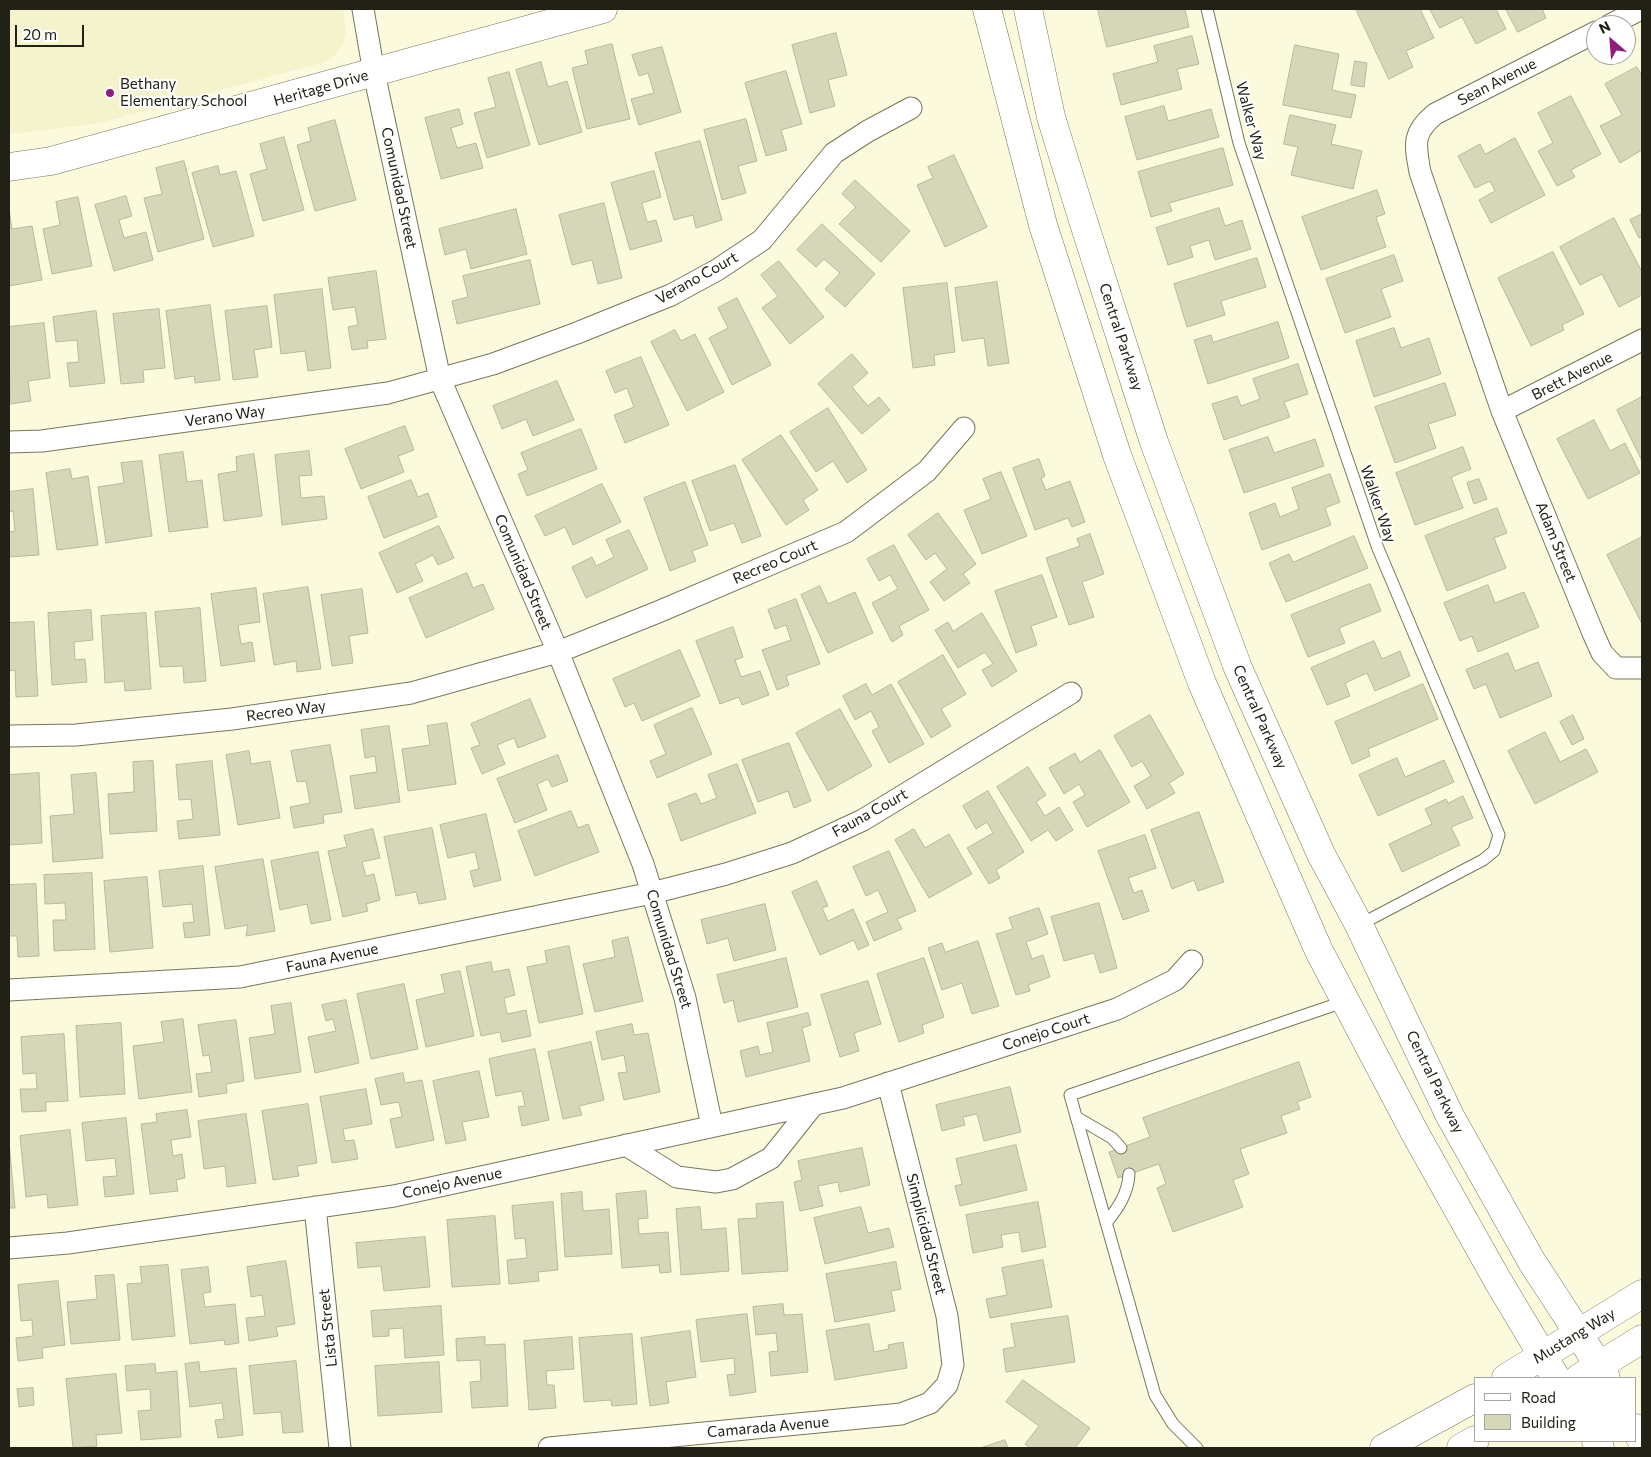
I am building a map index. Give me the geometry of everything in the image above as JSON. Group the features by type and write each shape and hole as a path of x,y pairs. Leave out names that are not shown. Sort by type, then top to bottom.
{"main road":[{"name":"Heritage Drive","path":"9,167 51,161 602,9"},
{"path":"987,9 1044,225 1117,455 1202,683 1319,951 1416,1135 1555,1377"},
{"name":"Central Parkway","path":"1028,9 1051,116 1158,451 1238,668 1322,854 1359,925 1450,1116 1532,1262 1580,1334 1594,1374"},
{"name":"Mustang Way","path":"1508,1377 1642,1294"},
{"path":"1594,1374 1642,1339"},
{"path":"1384,1448 1474,1399"},
{"path":"1636,1430 1642,1441"},
{"path":"1461,1448 1474,1441"}],"street":[{"name":"Comunidad Street","path":"363,9 374,73 440,379 558,652 642,864 685,998 712,1126"},
{"path":"1630,15 1642,9"},
{"name":"Sean Avenue","path":"1416,148 1420,126 1435,114 1586,37"},
{"name":"Verano Court","path":"440,379 493,364 577,333 671,295 717,270 762,240 834,153 868,131 911,108"},
{"name":"Adam Street","path":"1416,148 1420,172 1502,411 1602,653 1616,668 1642,668"},
{"name":"Brett Avenue","path":"1502,411 1642,340"},
{"name":"Verano Way","path":"9,442 42,441 388,393 440,379"},
{"name":"Recreo Court","path":"558,652 658,612 846,532 927,472 964,428"},
{"name":"Recreo Way","path":"9,736 76,735 232,719 410,693 558,652"},
{"name":"Fauna Court","path":"652,893 726,874 792,853 863,820 1071,693"},
{"name":"Fauna Avenue","path":"9,990 240,977 652,893"},
{"name":"Conejo Court","path":"888,1083 1116,1010 1175,980 1192,961"},
{"name":"Conejo Avenue","path":"9,1248 68,1243 394,1196 843,1098 888,1083"},
{"name":"Simplicidad Street","path":"888,1083 947,1316 953,1365 947,1385"},
{"path":"626,1145 677,1177 716,1182 732,1179 771,1158 814,1104"},
{"name":"Lista Street","path":"315,1207 340,1448"},
{"name":"Camarada Avenue","path":"549,1448 900,1414 930,1403 947,1385"}],"lane":[{"name":"Walker Way","path":"1207,9 1239,143 1377,546 1499,835 1494,851 1483,860 1359,925"},
{"path":"1197,1448 1173,1424 1155,1395 1070,1095 1346,1001"},
{"path":"1076,1117 1112,1138 1120,1148"},
{"path":"1106,1223 1122,1202 1128,1185 1129,1174"}],"shaded area":[{"name":"Bethany Elementary School","path":"9,9 343,9 346,32 343,45 336,54 325,62 96,124 9,134"}],"building":[{"path":"1098,9 1185,9 1189,27 1107,47"},
{"path":"1356,9 1420,9 1434,38 1406,51 1413,67 1389,79"},
{"path":"1430,9 1496,9 1506,29 1476,44 1462,17 1440,28"},
{"path":"1506,9 1542,9 1546,18 1518,32"},
{"path":"836,33 847,75 828,80 835,106 810,113 792,45"},
{"path":"1192,36 1199,64 1177,69 1182,89 1121,105 1113,74 1158,62 1154,46"},
{"path":"612,44 630,119 587,129 572,68 588,64 585,51"},
{"path":"1295,45 1339,54 1332,90 1356,95 1351,118 1283,105"},
{"path":"662,47 681,112 639,125 631,99 654,93 648,73 639,76 632,55"},
{"path":"1355,61 1367,63 1364,87 1351,85"},
{"path":"541,62 548,87 567,81 582,132 539,145 516,70"},
{"path":"1637,67 1642,76 1642,150 1620,163 1600,126 1622,115 1605,84"},
{"path":"786,71 802,124 781,130 787,150 766,156 745,83"},
{"path":"509,72 530,145 487,158 474,113 496,107 488,78"},
{"path":"1571,96 1601,154 1571,170 1575,177 1557,186 1538,151 1553,143 1538,113"},
{"path":"1164,106 1168,121 1211,109 1219,137 1137,160 1125,117"},
{"path":"459,109 463,124 451,128 457,148 476,143 483,168 441,179 425,118"},
{"path":"1290,115 1336,125 1331,144 1362,151 1353,189 1291,175 1298,147 1284,144"},
{"path":"746,119 757,161 738,166 746,193 722,200 704,130"},
{"path":"335,120 356,200 315,211 297,145 311,141 308,128"},
{"path":"284,137 304,210 263,221 250,174 267,169 260,144"},
{"path":"1515,138 1545,195 1491,223 1479,200 1495,191 1490,181 1475,188 1458,156 1480,144 1485,154"},
{"path":"700,141 722,220 696,228 693,215 674,220 655,153"},
{"path":"1223,148 1233,185 1169,203 1172,211 1151,217 1138,172"},
{"path":"954,155 987,227 945,247 917,185 933,178 928,167"},
{"path":"184,161 204,239 158,252 144,198 162,194 156,168"},
{"path":"218,166 220,175 236,171 254,236 213,247 192,173"},
{"path":"654,171 661,197 642,203 647,222 656,220 662,241 630,250 611,183"},
{"path":"855,180 910,231 881,262 839,224 856,207 842,194"},
{"path":"1377,190 1385,214 1376,217 1386,247 1321,270 1302,217"},
{"path":"126,196 132,216 119,220 124,238 146,232 153,260 114,271 95,205"},
{"path":"78,197 92,266 52,274 43,229 60,225 56,202"},
{"path":"604,203 622,278 598,284 592,260 572,265 559,215"},
{"path":"1219,208 1225,226 1242,220 1251,249 1215,260 1209,240 1190,246 1193,257 1168,265 1156,228"},
{"path":"9,209 12,229 32,226 42,280 9,286"},
{"path":"516,209 527,254 471,269 466,249 445,255 439,229"},
{"path":"1642,214 1642,237 1639,238 1630,220"},
{"path":"1614,218 1642,272 1642,295 1619,307 1602,274 1580,285 1560,247"},
{"path":"822,224 875,274 845,307 825,289 840,273 824,259 816,267 797,250"},
{"path":"1553,252 1584,314 1562,325 1564,330 1531,346 1498,278"},
{"path":"1394,255 1403,281 1381,289 1391,317 1345,333 1326,279"},
{"path":"1257,258 1266,287 1221,301 1225,315 1187,327 1174,284"},
{"path":"530,260 540,304 457,324 452,301 468,297 463,276"},
{"path":"779,261 824,317 790,344 762,308 778,296 761,275"},
{"path":"376,271 386,339 367,341 368,348 352,350 348,327 358,325 355,307 333,310 328,278"},
{"path":"997,282 1009,363 988,366 984,338 962,341 955,288"},
{"path":"947,283 955,352 934,355 935,365 913,368 903,288"},
{"path":"322,289 331,368 308,371 305,351 281,354 274,295"},
{"path":"737,298 771,365 732,385 709,338 728,328 718,308"},
{"path":"210,305 220,380 195,383 194,376 175,379 166,311"},
{"path":"267,306 272,347 254,350 258,377 233,380 225,311"},
{"path":"159,309 165,368 143,370 144,382 121,384 113,314"},
{"path":"96,311 105,383 70,387 67,363 79,362 77,340 56,342 53,317"},
{"path":"1278,322 1289,358 1208,384 1194,340 1211,335 1213,342"},
{"path":"44,323 50,378 28,381 31,401 10,404 9,327"},
{"path":"1394,328 1401,348 1429,338 1441,374 1374,397 1356,341"},
{"path":"675,330 681,341 695,334 724,392 687,411 651,342"},
{"path":"852,354 868,373 852,387 868,406 879,397 890,410 862,434 818,384"},
{"path":"641,357 669,425 625,443 614,415 634,407 627,388 615,393 606,371"},
{"path":"1298,364 1308,394 1284,402 1290,417 1224,440 1212,404 1237,396 1241,406 1260,399 1253,379"},
{"path":"557,381 574,420 533,436 526,419 502,429 493,406"},
{"path":"1445,383 1456,415 1428,424 1436,448 1395,463 1375,407"},
{"path":"1642,397 1642,461 1617,410"},
{"path":"828,408 867,470 847,483 833,461 816,472 790,432"},
{"path":"1594,420 1610,451 1625,443 1640,473 1588,499 1557,439"},
{"path":"405,426 414,450 398,456 404,472 361,489 345,449"},
{"path":"581,429 597,469 527,496 518,474 528,470 521,453"},
{"path":"781,435 818,490 803,500 809,510 786,525 742,460"},
{"path":"1268,437 1274,453 1315,439 1324,466 1244,493 1229,450"},
{"path":"1463,447 1471,469 1451,477 1463,508 1415,525 1396,473"},
{"path":"309,451 312,475 299,476 301,498 324,496 327,519 282,525 275,455"},
{"path":"183,452 187,482 202,480 208,527 169,532 159,455"},
{"path":"254,454 262,516 224,521 218,474 237,471 236,457"},
{"path":"1039,459 1045,476 1041,478 1046,490 1070,481 1085,522 1072,527 1068,518 1035,530 1013,468"},
{"path":"142,461 152,536 106,543 98,487 124,483 121,463"},
{"path":"735,465 761,536 742,543 734,523 710,531 692,481"},
{"path":"70,469 72,479 88,476 98,545 57,550 46,473"},
{"path":"1001,472 1027,536 982,554 964,510 991,499 983,479"},
{"path":"1330,474 1340,502 1325,508 1331,525 1262,550 1249,513 1275,503 1280,517 1299,509 1292,488"},
{"path":"1479,479 1487,499 1474,504 1467,483"},
{"path":"411,480 418,497 428,493 437,517 384,538 368,497"},
{"path":"685,482 708,545 692,551 696,561 670,571 644,498"},
{"path":"602,484 621,522 573,545 565,527 545,536 535,516"},
{"path":"33,489 39,555 9,557 9,532 15,531 13,511 9,512 9,492"},
{"path":"1497,508 1507,533 1494,538 1506,568 1447,591 1425,536"},
{"path":"938,513 976,564 963,574 970,583 944,601 930,582 947,569 935,553 926,560 908,535"},
{"path":"439,526 454,558 438,565 433,555 415,564 423,581 397,593 379,553"},
{"path":"629,530 648,569 586,598 572,567 592,557 596,566 614,557 606,540"},
{"path":"1090,534 1104,574 1082,582 1094,617 1069,625 1046,558 1080,546 1077,539"},
{"path":"1354,536 1368,568 1286,602 1269,563 1289,554 1293,562"},
{"path":"1642,537 1642,624 1607,555"},
{"path":"894,545 929,610 899,626 903,635 892,642 872,603 898,589 890,575 879,581 867,559"},
{"path":"467,573 473,588 483,584 494,609 426,638 409,598"},
{"path":"1042,575 1057,617 1031,626 1037,645 1016,653 995,591"},
{"path":"1370,584 1381,611 1339,628 1345,643 1308,657 1291,615"},
{"path":"1488,585 1495,603 1524,592 1539,627 1478,652 1472,636 1460,641 1444,603"},
{"path":"820,586 828,604 855,592 873,633 828,653 801,595"},
{"path":"308,587 321,669 297,672 296,661 274,665 263,594"},
{"path":"256,588 260,622 238,625 241,644 252,642 255,661 221,666 211,594"},
{"path":"362,589 368,633 349,636 353,663 332,666 321,595"},
{"path":"796,599 820,664 786,676 789,685 777,690 762,650 791,640 786,625 775,629 768,610"},
{"path":"200,608 206,681 184,683 183,666 160,667 155,612"},
{"path":"91,610 93,640 74,642 75,660 85,659 87,682 52,685 48,613"},
{"path":"146,613 151,689 125,691 124,681 105,683 101,616"},
{"path":"982,613 1017,671 992,687 982,670 993,664 985,652 958,668 935,630 948,622 953,631"},
{"path":"34,622 38,696 16,697 15,670 9,671 9,623"},
{"path":"733,627 743,657 735,660 741,677 760,671 769,695 742,705 739,697 720,704 696,641"},
{"path":"1374,641 1382,659 1400,651 1410,676 1375,691 1367,673 1345,683 1350,696 1327,705 1311,668"},
{"path":"680,650 700,696 642,721 634,703 625,707 613,679"},
{"path":"1508,653 1515,671 1538,662 1552,696 1500,718 1486,684 1474,689 1466,670"},
{"path":"943,655 966,694 941,709 951,726 931,738 898,682"},
{"path":"866,684 872,695 891,684 924,744 889,763 872,731 879,727 871,711 855,720 843,696"},
{"path":"1423,684 1438,719 1368,749 1370,756 1352,764 1335,722"},
{"path":"530,699 546,737 518,748 514,738 497,745 505,764 482,774 471,748 480,745 471,724"},
{"path":"692,708 712,754 657,778 650,761 666,754 654,725"},
{"path":"840,709 872,766 828,791 796,733"},
{"path":"1150,715 1184,774 1169,783 1175,793 1147,809 1134,786 1151,776 1142,761 1132,767 1114,736"},
{"path":"1573,715 1584,739 1572,745 1560,722"},
{"path":"447,723 456,784 408,791 402,749 430,745 427,726"},
{"path":"389,726 400,802 355,809 350,776 377,772 375,756 365,758 361,730"},
{"path":"1545,732 1560,762 1586,749 1598,772 1535,804 1508,751"},
{"path":"789,743 811,801 794,808 788,791 758,802 742,760"},
{"path":"330,745 342,812 323,815 324,823 294,828 290,807 310,803 306,781 297,782 291,751"},
{"path":"1100,750 1130,802 1087,827 1073,802 1085,795 1079,784 1064,794 1049,768 1075,753 1080,762"},
{"path":"249,751 251,764 270,761 280,818 238,825 226,755"},
{"path":"558,755 568,781 552,787 548,779 537,784 547,810 515,823 497,779"},
{"path":"1397,758 1405,777 1444,760 1454,782 1378,816 1359,775"},
{"path":"153,761 157,831 110,834 108,794 134,792 133,762"},
{"path":"212,761 220,835 179,839 177,821 193,819 191,799 179,800 176,765"},
{"path":"737,764 756,813 681,841 668,804 696,793 701,804 717,798 708,775"},
{"path":"1028,767 1046,795 1036,802 1045,816 1059,807 1073,830 1056,841 1048,830 1031,841 997,787"},
{"path":"39,773 42,843 9,845 9,775"},
{"path":"96,773 103,858 53,862 50,816 74,814 71,775"},
{"path":"988,791 1024,852 996,870 1000,878 989,884 967,848 993,833 987,822 976,829 963,806"},
{"path":"1463,796 1473,818 1451,827 1460,845 1402,872 1389,844 1432,824 1425,809 1446,799 1448,803"},
{"path":"571,811 578,828 588,824 599,852 535,876 518,831"},
{"path":"1199,812 1224,882 1198,891 1194,880 1172,889 1151,830"},
{"path":"486,814 501,880 474,887 470,871 479,869 475,852 448,858 440,825"},
{"path":"432,828 446,899 419,904 416,892 396,896 384,837"},
{"path":"373,829 380,858 362,862 366,876 374,874 380,900 366,904 368,911 343,917 328,851 347,847 344,836"},
{"path":"914,829 925,848 949,834 972,874 929,898 895,840"},
{"path":"1145,835 1156,868 1128,878 1134,893 1142,890 1149,911 1123,920 1098,851"},
{"path":"889,851 916,911 897,919 902,929 874,941 866,922 888,912 878,890 866,896 853,867"},
{"path":"318,852 331,920 311,924 307,904 280,910 271,861"},
{"path":"263,859 275,931 246,936 248,925 225,929 215,867"},
{"path":"203,866 210,935 185,938 183,923 194,922 192,904 163,907 159,871"},
{"path":"92,873 95,949 54,951 53,920 66,920 65,903 45,904 44,875"},
{"path":"147,877 153,948 110,952 104,881"},
{"path":"817,881 828,906 822,908 828,921 853,909 869,945 858,950 854,940 820,955 792,892"},
{"path":"36,884 39,956 18,957 17,936 9,936 9,885"},
{"path":"1099,903 1117,968 1100,973 1094,953 1064,961 1051,917"},
{"path":"765,904 776,950 734,961 728,938 707,944 701,920"},
{"path":"1039,908 1048,934 1026,942 1032,959 1043,955 1050,977 1028,985 1030,991 1016,995 996,934 1013,929 1009,918"},
{"path":"628,937 643,1001 595,1012 583,964 615,957 612,941"},
{"path":"978,941 999,1006 972,1014 962,983 942,990 928,948 942,943 945,952"},
{"path":"569,946 583,1014 539,1023 527,967 547,963 545,951"},
{"path":"786,958 798,1007 738,1022 733,1000 724,1003 717,975"},
{"path":"924,958 944,1017 922,1025 924,1033 899,1042 877,974"},
{"path":"491,962 493,972 509,969 515,995 504,998 507,1014 526,1010 531,1036 502,1042 500,1032 481,1036 466,967"},
{"path":"460,971 474,1036 426,1047 416,1000 445,993 441,975"},
{"path":"868,981 881,1024 854,1033 859,1051 840,1057 821,995"},
{"path":"404,984 418,1049 371,1059 357,994"},
{"path":"346,1000 359,1063 315,1073 308,1037 336,1031 333,1019 326,1021 322,1005"},
{"path":"291,1003 301,1072 255,1079 249,1038 275,1034 271,1006"},
{"path":"808,1013 811,1025 802,1028 810,1061 746,1077 740,1051 758,1046 760,1055 773,1052 767,1023"},
{"path":"183,1019 192,1092 139,1099 133,1046 164,1042 161,1022"},
{"path":"236,1020 244,1081 226,1084 227,1093 199,1097 196,1074 212,1072 209,1055 203,1056 198,1025"},
{"path":"121,1023 125,1094 80,1097 76,1026"},
{"path":"632,1024 634,1035 648,1033 660,1092 624,1100 618,1073 627,1072 624,1055 602,1060 596,1032"},
{"path":"64,1034 68,1101 46,1102 46,1111 22,1112 20,1089 37,1089 36,1073 23,1074 21,1037"},
{"path":"591,1042 604,1100 579,1106 582,1115 563,1119 548,1052"},
{"path":"535,1049 549,1120 522,1126 518,1107 525,1106 522,1091 496,1096 489,1059"},
{"path":"1299,1062 1311,1097 1297,1102 1300,1109 1281,1116 1287,1133 1240,1149 1249,1174 1233,1180 1243,1207 1173,1232 1157,1188 1166,1184 1159,1164 1118,1178 1109,1152 1150,1137 1143,1118"},
{"path":"479,1071 489,1117 462,1122 466,1140 446,1144 433,1081"},
{"path":"403,1073 405,1083 422,1080 434,1140 396,1148 390,1119 402,1117 399,1102 381,1105 375,1079"},
{"path":"1010,1087 1021,1132 984,1141 977,1114 963,1117 965,1125 942,1131 936,1105"},
{"path":"366,1089 372,1124 343,1129 345,1141 354,1140 358,1159 332,1163 320,1097"},
{"path":"308,1104 317,1163 297,1166 299,1176 273,1180 262,1111"},
{"path":"187,1110 191,1137 171,1140 173,1156 182,1154 185,1178 176,1180 178,1191 150,1194 141,1124 157,1122 156,1114"},
{"path":"246,1114 256,1183 227,1187 225,1166 204,1169 198,1121"},
{"path":"126,1118 134,1194 105,1197 103,1177 117,1176 115,1158 86,1161 82,1123"},
{"path":"70,1130 78,1205 48,1208 47,1194 26,1197 20,1136"},
{"path":"9,1142 15,1208 9,1208"},
{"path":"1016,1145 1027,1190 960,1206 955,1186 962,1184 956,1159"},
{"path":"862,1148 870,1185 840,1192 838,1182 818,1186 823,1206 800,1211 794,1182 802,1180 798,1161"},
{"path":"646,1191 648,1218 638,1219 639,1234 668,1232 671,1272 660,1273 659,1265 622,1268 616,1194"},
{"path":"582,1192 583,1211 609,1209 612,1254 565,1257 561,1194"},
{"path":"553,1202 558,1270 538,1272 539,1281 509,1284 507,1260 527,1258 525,1238 515,1239 512,1206"},
{"path":"783,1202 788,1271 742,1274 738,1219 757,1218 756,1204"},
{"path":"1038,1202 1046,1247 1022,1252 1019,1232 1001,1235 1003,1247 973,1253 966,1215"},
{"path":"700,1207 702,1230 726,1228 729,1271 681,1275 676,1209"},
{"path":"861,1207 868,1233 889,1228 894,1247 825,1264 814,1218"},
{"path":"495,1216 500,1284 452,1287 447,1220"},
{"path":"425,1237 430,1287 384,1291 381,1266 358,1268 356,1243"},
{"path":"1043,1260 1052,1307 990,1318 986,1299 1007,1295 1002,1268"},
{"path":"286,1261 295,1324 276,1327 278,1336 249,1341 246,1318 265,1316 262,1295 251,1297 247,1267"},
{"path":"896,1262 901,1289 891,1291 895,1311 835,1322 826,1274"},
{"path":"168,1265 175,1336 132,1340 127,1284 142,1283 140,1267"},
{"path":"208,1267 211,1292 203,1293 205,1307 235,1304 239,1343 225,1345 224,1340 190,1344 181,1270"},
{"path":"114,1275 120,1340 71,1344 67,1302 97,1299 95,1276"},
{"path":"58,1281 65,1345 42,1348 43,1358 18,1361 16,1338 33,1336 32,1320 21,1321 18,1285"},
{"path":"783,1304 784,1315 802,1314 808,1372 771,1376 769,1352 778,1351 776,1333 756,1335 753,1307"},
{"path":"441,1306 444,1355 405,1358 403,1328 389,1329 389,1336 373,1337 371,1311"},
{"path":"747,1314 756,1392 730,1396 727,1375 735,1374 734,1358 701,1362 696,1320"},
{"path":"1068,1316 1075,1362 1006,1372 1003,1349 1015,1347 1011,1324"},
{"path":"869,1324 874,1352 889,1349 888,1345 903,1342 907,1368 835,1380 826,1331"},
{"path":"690,1331 696,1377 666,1382 669,1403 650,1406 641,1338"},
{"path":"632,1334 637,1404 612,1406 611,1400 584,1402 579,1338"},
{"path":"485,1337 485,1345 505,1344 508,1406 472,1408 470,1382 481,1381 480,1360 457,1361 456,1339"},
{"path":"572,1337 574,1369 546,1371 547,1385 554,1385 556,1408 529,1410 524,1341"},
{"path":"296,1361 303,1432 283,1433 281,1412 254,1414 249,1366"},
{"path":"199,1362 200,1372 236,1368 243,1435 218,1438 215,1420 224,1419 222,1403 190,1407 185,1364"},
{"path":"439,1362 442,1412 378,1416 375,1366"},
{"path":"155,1364 156,1373 177,1371 181,1437 141,1440 138,1411 151,1410 150,1389 127,1391 125,1366"},
{"path":"116,1374 122,1433 96,1435 97,1446 73,1448 66,1379"},
{"path":"1023,1380 1090,1428 1075,1448 1030,1448 1025,1444 1039,1426 1006,1402"},
{"path":"33,1388 34,1405 19,1407 17,1389"},
{"path":"1005,1440 1008,1448 981,1448"}],"place":[{"name":"Bethany Elementary School","path":"110,93"}]}
